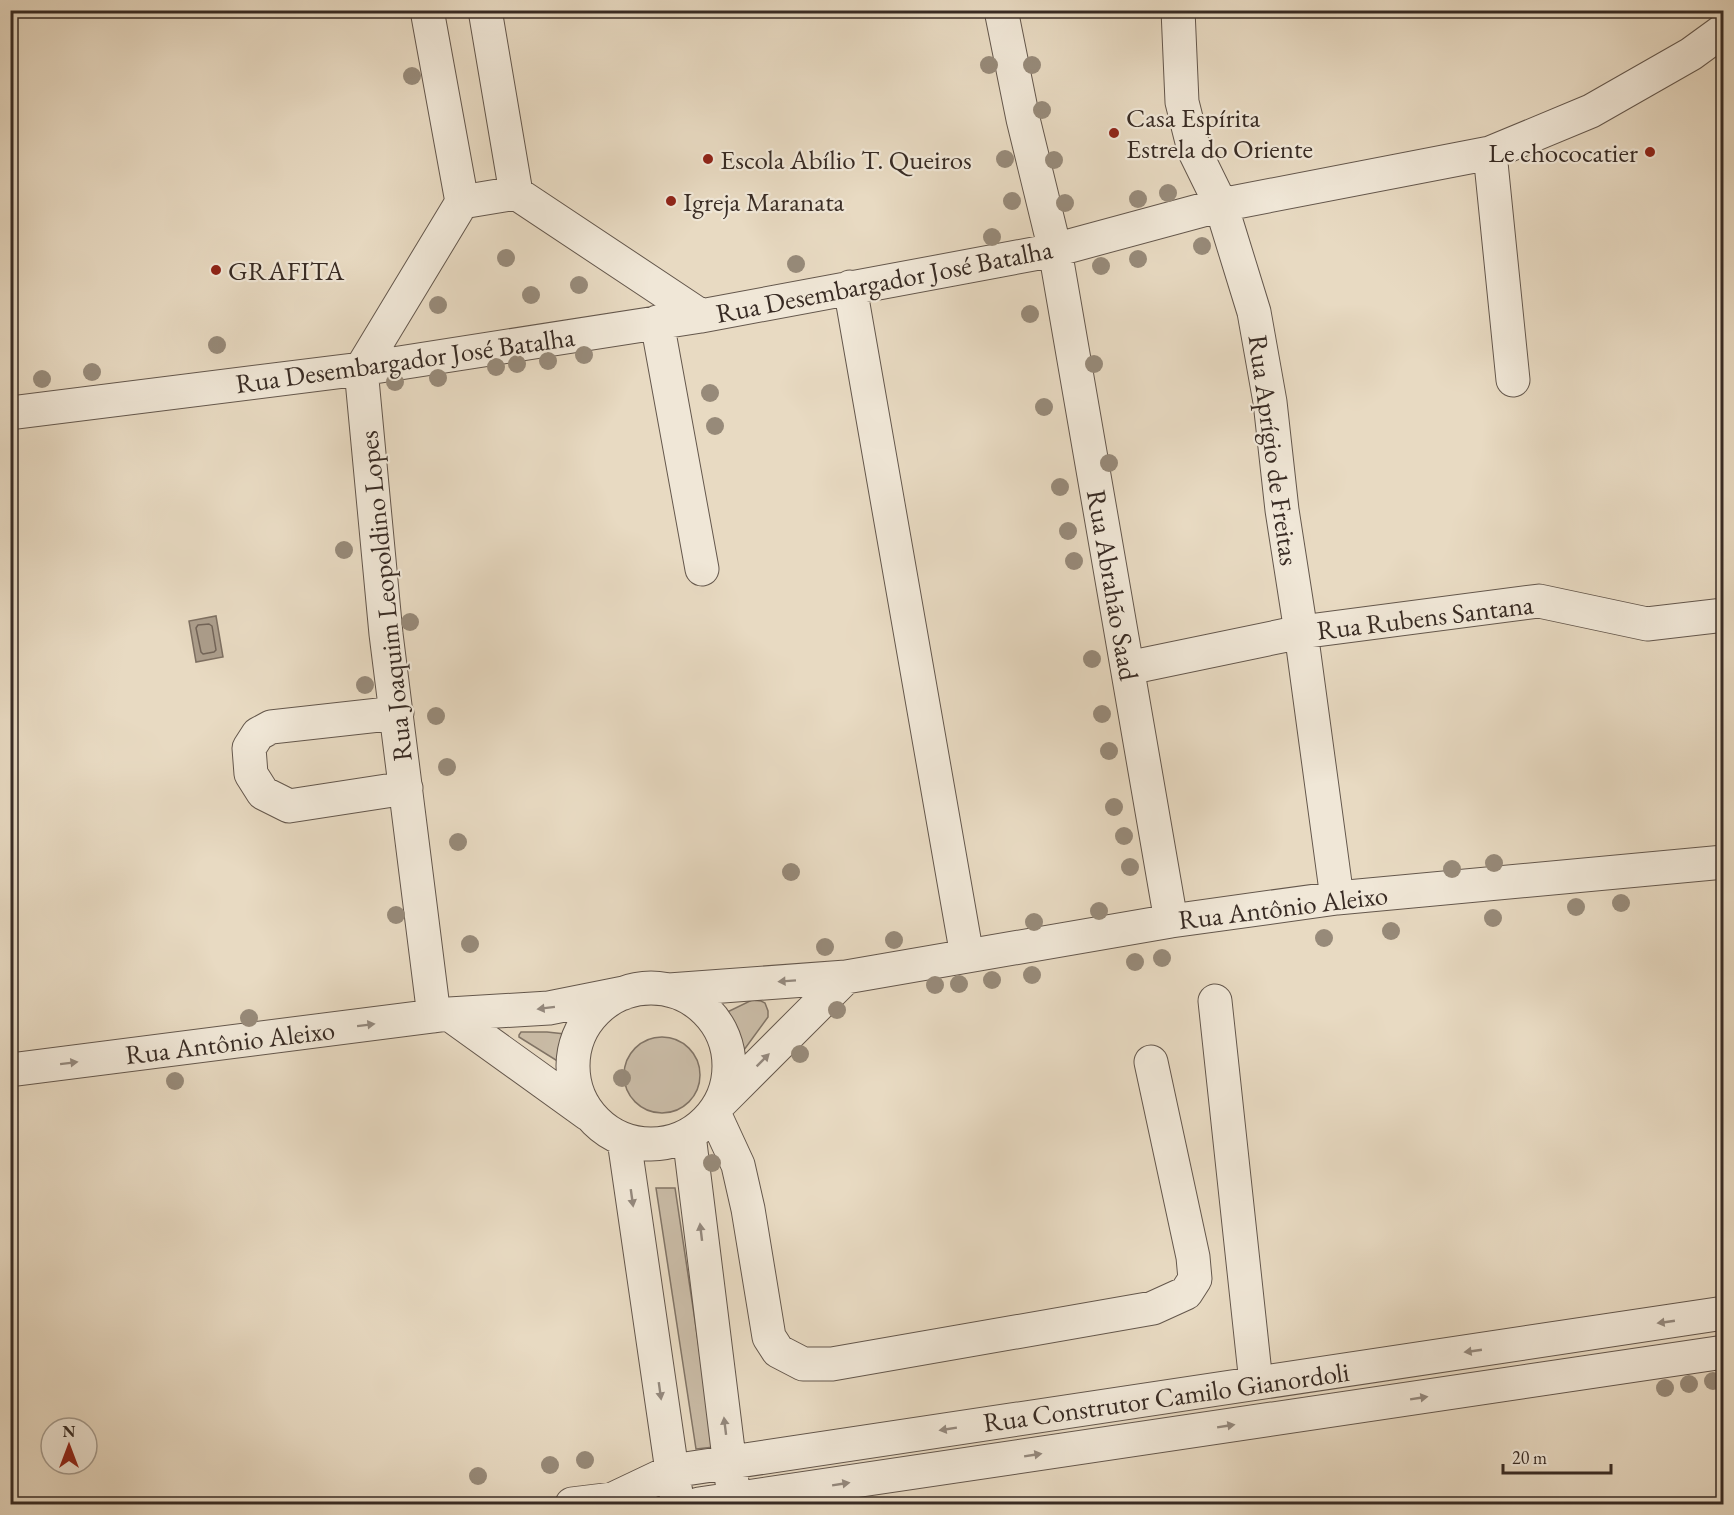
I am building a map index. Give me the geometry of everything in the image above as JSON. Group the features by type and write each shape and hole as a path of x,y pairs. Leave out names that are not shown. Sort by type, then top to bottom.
{"street":[{"path":"360,369 462,202 427,10"},
{"path":"485,10 516,193"},
{"name":"Rua Abrahão Saad","path":"1001,10 1023,119 1055,250 1171,921"},
{"name":"Rua Aprígio de Freitas","path":"1178,10 1182,102 1194,150 1221,205 1254,312 1270,402 1282,510 1337,898"},
{"name":"Rua Desembargador José Batalha","path":"10,413 360,369 701,315 1055,250 1221,205 1490,153 1591,111 1691,54 1724,30"},
{"path":"1490,153 1513,380"},
{"path":"462,202 516,193 701,315"},
{"path":"850,287 967,956"},
{"path":"657,322 702,568"},
{"name":"Rua Joaquim Leopoldino Lopes","path":"360,369 386,634 406,788 442,1015"},
{"name":"Rua Rubens Santana","path":"1128,668 1301,632 1539,601 1647,624 1724,615"},
{"path":"397,713 271,727 258,734 249,748 251,774 262,794 289,806 406,788"},
{"name":"Rua Antônio Aleixo","path":"669,990 846,977 1171,921 1337,898 1724,862"},
{"path":"442,1015 588,1114 604,1129 624,1140 657,1145 689,1135 708,1121 718,1107 846,977"},
{"path":"588,1114 575,1088 572,1058 581,1030 599,1008 624,993 646,988 669,990 695,1001 716,1020 728,1046 730,1074 718,1107 738,1165 748,1209 769,1337 778,1351 803,1364 832,1364 1153,1308 1186,1293 1195,1279 1193,1257 1151,1062"},
{"name":"Rua Antônio Aleixo","path":"10,1070 442,1015 549,1008 624,993"},
{"path":"1215,1001 1256,1383"},
{"path":"689,1135 729,1462 736,1502"},
{"path":"624,1140 678,1504"},
{"name":"Rua Construtor Camilo Gianordoli","path":"613,1499 672,1471 1724,1313"},
{"name":"Rua Construtor Camilo Gianordoli","path":"699,1504 736,1502 1724,1352"},
{"name":"Rua Construtor Camilo Gianordoli","path":"572,1504 613,1499 658,1504"}],"shaded area":[{"path":"752,1000 765,1003 768,1017 741,1054 737,1054 718,1019 719,1016"},
{"path":"521,1032 574,1035 570,1067 519,1037"},
{"path":"662,1037 677,1040 689,1048 697,1060 700,1075 697,1090 689,1102 677,1110 662,1113 647,1110 635,1102 627,1090 624,1075 627,1060 635,1048 647,1040"},
{"path":"656,1188 675,1188 714,1447 696,1449"}],"water":[{"path":"216,616 223,657 196,662 189,621"}],"place":[{"name":"Casa Espírita Estrela do Oriente","path":"1114,133"},
{"name":"Le chococatier","path":"1650,152"},
{"name":"Escola Abílio T. Queiros","path":"708,159"},
{"name":"Igreja Maranata","path":"671,201"},
{"name":"GRAFITA","path":"216,270"}]}
